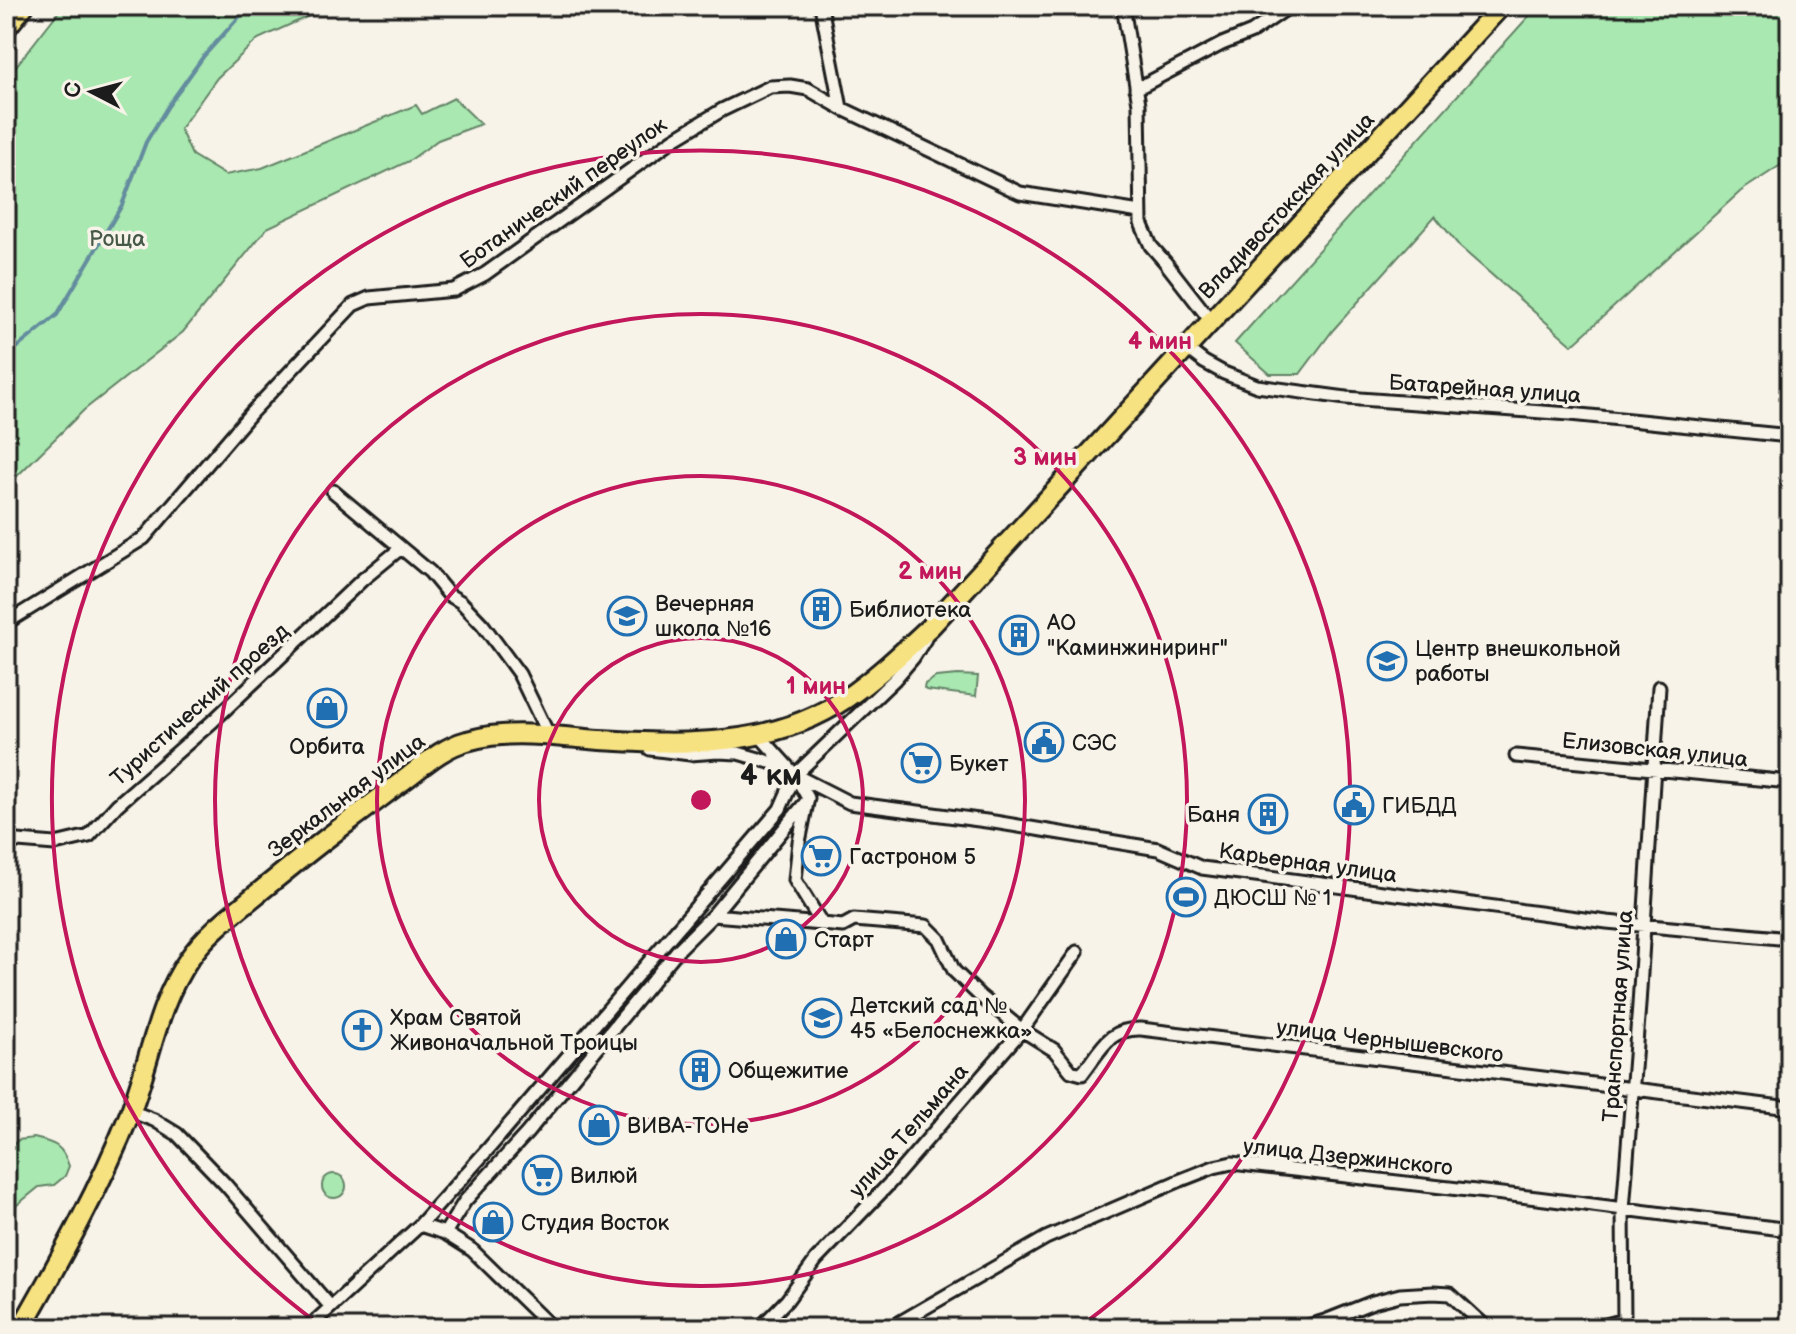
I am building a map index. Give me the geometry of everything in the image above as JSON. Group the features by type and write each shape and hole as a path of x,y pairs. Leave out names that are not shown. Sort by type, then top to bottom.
{"main road":[{"path":"6,28 24,6"},
{"name":"Владивостокская улица","path":"932,625 1501,6"},
{"name":"Зеркальная улица","path":"21,1328 61,1260 103,1174 130,1111 164,1009 190,956 230,916 357,815 446,749 468,740 495,736 549,736 693,743 759,735 805,719 843,700 873,679 932,625"}],"street":[{"path":"821,6 841,108"},
{"path":"1123,6 1140,127 1141,223 1151,246 1211,321"},
{"path":"1136,89 1222,44 1252,32 1290,6"},
{"name":"Ботанический переулок","path":"6,623 144,538 251,413 353,305 369,298 454,290 485,274 674,139 722,110 770,87 808,89 841,108 1020,193 1140,212"},
{"name":"Батарейная улица","path":"1186,348 1224,373 1257,386 1346,398 1570,414 1790,436"},
{"path":"333,491 430,572 449,595 461,602 483,625 519,674 549,736"},
{"name":"Туристический проезд","path":"6,840 55,844 89,836 117,805 213,721 362,580 401,548"},
{"name":"Владивостокская улица","path":"308,1328 420,1225 489,1148 780,809 792,772 895,679 913,658 932,625"},
{"name":"Транспортная улица","path":"1596,1328 1624,1320 1623,1210 1659,687"},
{"name":"Карьерная улица","path":"759,735 792,772"},
{"name":"Карьерная улица","path":"627,741 666,752 738,753 792,772 850,803 994,822 1158,849 1202,868 1644,926 1790,939"},
{"name":"Елизовская улица","path":"1516,756 1790,782"},
{"path":"792,772 808,798 795,880 822,924"},
{"path":"445,1233 465,1201 527,1133 677,951 713,915 808,798"},
{"path":"713,915 843,926 854,920 926,926 939,939 954,971 1022,1030"},
{"name":"улица Тельмана","path":"760,1328 787,1300 816,1260 888,1185 1022,1030 1077,952"},
{"name":"улица Чернышевского","path":"1022,1030 1054,1050 1071,1071 1082,1074 1113,1034 1126,1028 1790,1108"},
{"path":"130,1111 154,1120 177,1134 225,1184 330,1306"},
{"name":"улица Дзержинского","path":"890,1328 1046,1238 1181,1180 1232,1163 1790,1230"},
{"path":"420,1225 445,1233 472,1250 552,1328"},
{"path":"1302,1328 1373,1302 1400,1295 1433,1293 1450,1294 1487,1328"}],"green space":[{"name":"Роща","path":"63,6 331,6 258,39 217,78 180,129 192,155 225,175 262,168 416,105 422,114 454,98 481,124 438,140 409,161 267,228 183,332 84,410 6,487 6,79"},
{"path":"1538,6 1790,6 1790,161 1741,191 1572,345 1460,247 1435,216 1333,330 1300,374 1270,374 1235,343"},
{"path":"978,676 976,696 924,688 936,677"},
{"path":"34,1138 57,1146 64,1153 69,1166 65,1176 54,1185 39,1187 6,1214 6,1152 18,1140"},
{"path":"334,1174 345,1181 346,1186 339,1197 334,1198 323,1191 322,1186 329,1175"}],"waterway":[{"path":"6,359 57,315 122,205 146,142 168,106 203,57 249,6"}],"place":[{"name":"Библиотека","path":"821,609"},
{"name":"Вечерняя школа №16","path":"627,616"},
{"name":"АО \"Каминжиниринг\"","path":"1019,635"},
{"name":"Центр внешкольной работы","path":"1387,661"},
{"name":"Орбита","path":"327,708"},
{"name":"СЭС","path":"1044,742"},
{"name":"Букет","path":"921,763"},
{"name":"ГИБДД","path":"1354,805"},
{"name":"Баня","path":"1268,814"},
{"name":"Гастроном 5","path":"821,856"},
{"name":"ДЮСШ № 1","path":"1186,897"},
{"name":"Старт","path":"786,939"},
{"name":"Детский сад № 45 «Белоснежка»","path":"822,1018"},
{"name":"Храм Святой Живоначальной Троицы","path":"362,1030"},
{"name":"Общежитие","path":"700,1070"},
{"name":"ВИВА-ТОНе","path":"599,1125"},
{"name":"Вилюй","path":"542,1175"},
{"name":"Студия Восток","path":"493,1222"}],"district":[{"name":"4 км","path":"771,775"}]}
